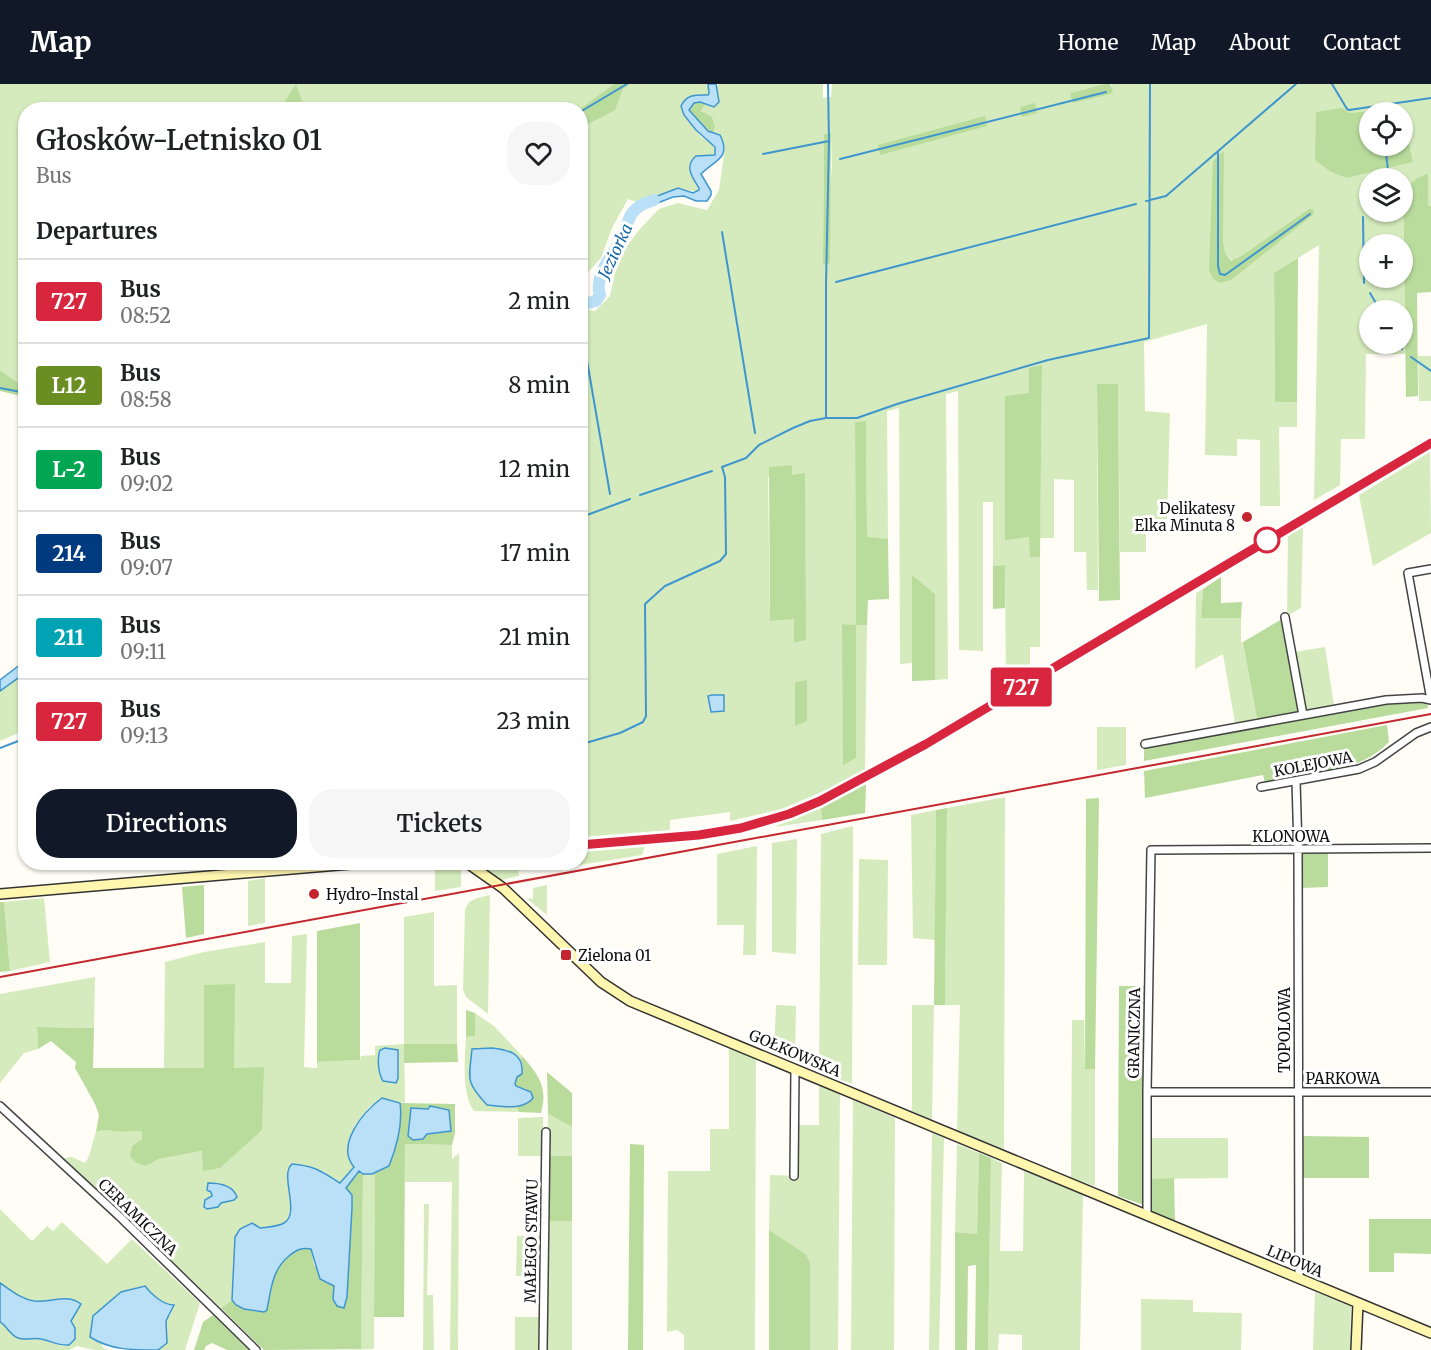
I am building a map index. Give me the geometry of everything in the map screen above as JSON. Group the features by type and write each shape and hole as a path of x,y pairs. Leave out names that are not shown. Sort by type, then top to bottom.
{"street":[{"path":"588,844 708,833 758,824 796,812 855,784 1431,443"},
{"path":"1145,744 1386,700 1422,698 1431,700 1408,573 1431,569"},
{"path":"1285,617 1303,715"},
{"name":"KOLEJOWA","path":"1261,787 1359,769 1375,762 1416,733 1431,727"},
{"name":"TOPOLOWA","path":"1296,781 1299,1279"},
{"name":"KLONOWA","path":"1151,850 1431,848"},
{"name":"GRANICZNA","path":"1147,1216 1151,850"},
{"path":"0,894 280,870"},
{"name":"GOŁKOWSKA","path":"478,870 505,889 601,982 639,1006 1147,1216"},
{"path":"794,1176 795,1069"},
{"name":"PARKOWA","path":"1147,1092 1431,1092"},
{"name":"CERAMICZNA","path":"0,1106 119,1216 256,1350"},
{"name":"MAŁEGO STAWU","path":"543,1350 546,1132"},
{"name":"LIPOWA","path":"1147,1216 1431,1333"},
{"path":"1356,1350 1358,1304"}],"green space":[{"path":"0,84 614,84 588,104 588,102 18,102 18,383 0,370"},
{"path":"296,84 302,102 285,101"},
{"path":"614,84 630,84 623,89 615,110 588,124 588,103"},
{"path":"630,84 708,84 709,93 684,115 701,137 712,143 716,152 715,155 701,156 699,188 696,192 679,188 639,203 628,199 612,228 601,258 588,272 588,124 614,110 623,89"},
{"path":"719,84 823,84 823,98 831,97 832,84 1104,84 1070,93 1113,86 1110,84 1431,84 1431,206 1413,197 1413,168 1388,168 1413,162 1413,102 1359,102 1359,112 1344,111 1347,178 1359,175 1359,222 1403,222 1404,234 1359,234 1359,288 1404,288 1404,300 1359,300 1359,354 1366,354 1365,439 1341,439 1340,485 1314,500 1319,245 1274,273 1275,402 1297,402 1297,427 1279,427 1280,506 1260,506 1260,440 1237,439 1237,456 1205,455 1207,324 1144,342 1145,411 1170,413 1167,519 1146,519 1146,552 1120,552 1118,384 1097,384 1098,590 1087,590 1086,552 1074,552 1074,480 1054,479 1054,538 1040,538 1042,365 1029,394 1005,397 1005,539 1030,537 1030,557 1040,557 1040,647 1030,647 1030,672 1006,689 1005,565 993,566 993,502 983,502 983,651 959,650 958,391 946,394 948,679 935,680 935,594 912,576 912,663 900,664 899,408 887,411 888,539 867,538 866,421 855,422 856,625 867,625 865,770 843,783 782,809 730,821 730,812 670,820 670,830 588,836 588,310 595,311 610,296 615,273 625,249 659,209 678,203 707,210 719,190 725,148 720,135 713,133 715,128 701,110 705,104 719,102 716,87","holes":["831,133 832,167 823,264 824,134","1223,239 1225,252 1232,261 1243,255 1213,279","792,475 806,640 795,643 794,618 770,620 768,477","843,624 856,626 856,758 843,764"]},
{"path":"1110,84 1113,91 1110,94 1073,103 1070,93"},
{"path":"694,103 705,104 701,111 712,117 715,128 713,133 703,127 689,110"},
{"path":"1035,103 1037,113 1022,117 1020,107"},
{"path":"1342,108 1350,113 1359,112 1359,156 1412,156 1413,162 1388,168 1359,168 1359,175 1347,178 1331,172 1315,160 1316,112"},
{"path":"985,116 987,126 880,155 878,145"},
{"path":"831,133 830,263 823,265 824,134"},
{"path":"1224,151 1223,240 1225,252 1231,261 1309,209 1313,209 1314,214 1231,280 1220,283 1213,279 1209,270 1213,161"},
{"path":"1428,173 1428,206 1431,206 1431,292 1417,293 1418,396 1406,397 1405,354 1413,354 1413,300 1405,300 1404,288 1413,288 1413,234 1404,234 1403,222 1413,222 1413,182"},
{"path":"1298,258 1297,402 1275,402 1274,273"},
{"path":"1418,356 1431,356 1431,401 1419,401"},
{"path":"1042,365 1040,557 1030,557 1029,537 1005,540 1005,396 1029,393 1029,368"},
{"path":"0,370 18,383 18,395 0,391"},
{"path":"1097,384 1118,384 1120,600 1099,601"},
{"path":"866,421 867,537 888,539 889,599 868,600 867,625 856,625 855,422"},
{"path":"1430,452 1431,533 1373,566 1359,495"},
{"path":"792,465 792,475 805,473 806,640 794,643 794,619 770,621 769,467"},
{"path":"1303,526 1301,608 1287,616 1288,536"},
{"path":"1005,565 1005,608 993,609 993,566"},
{"path":"912,575 935,594 935,680 912,681"},
{"path":"1221,577 1221,603 1242,602 1241,618 1201,618 1203,589"},
{"path":"1203,589 1201,618 1241,618 1241,643 1243,642 1257,719 1235,723 1223,654 1195,669 1196,593"},
{"path":"1282,619 1299,712 1257,719 1243,642"},
{"path":"842,624 856,625 856,758 843,765"},
{"path":"1325,647 1334,705 1305,711 1294,652"},
{"path":"18,678 18,733 0,741 0,691"},
{"path":"807,680 807,721 795,726 795,682"},
{"path":"1406,700 1427,703 1428,708 1144,761 1144,747"},
{"path":"1387,725 1389,742 1376,753 1362,761 1331,772 1265,783 1263,775 1145,798 1144,771"},
{"path":"1097,727 1126,727 1126,765 1097,770"},
{"path":"866,784 865,813 822,820 821,808"},
{"path":"1005,797 1004,1149 957,1131 960,1005 945,1005 947,808"},
{"path":"1099,798 1095,1069 1085,1069 1086,799"},
{"path":"821,808 822,820 774,827"},
{"path":"947,808 945,1005 934,1005 936,810"},
{"path":"936,810 935,940 913,938 911,815"},
{"path":"853,826 852,1084 819,1072 821,834"},
{"path":"797,839 796,954 772,952 772,843"},
{"path":"757,846 756,955 743,955 744,925 717,925 717,854"},
{"path":"645,847 642,855 588,864 588,851"},
{"path":"1328,853 1328,887 1302,888 1301,854"},
{"path":"859,859 888,860 887,965 858,965"},
{"path":"435,870 461,870 461,887 435,891"},
{"path":"486,870 519,870 519,876 501,880"},
{"path":"265,878 265,923 248,926 248,881"},
{"path":"204,885 204,934 186,938 182,887"},
{"path":"547,885 547,915 526,898 533,899 533,888"},
{"path":"490,895 488,1014 466,997 463,990 465,910 472,901"},
{"path":"44,898 50,962 10,971 4,902"},
{"path":"0,902 4,902 10,971 0,972"},
{"path":"434,912 434,986 457,985 457,1044 404,1044 404,917"},
{"path":"360,923 360,1060 317,1062 317,931"},
{"path":"307,934 304,1067 317,1068 317,1062 360,1060 361,1056 375,1055 375,1046 404,1044 405,1103 382,1098 369,1107 354,1127 354,1166 340,1183 323,1171 287,1175 290,1200 287,1219 276,1226 259,1228 256,1225 235,1237 232,1300 221,1308 64,1158 72,1157 85,1163 96,1132 137,1131 142,1132 143,1139 132,1146 146,1166 159,1159 203,1151 204,1171 234,1068 204,985 204,1068 164,1068 165,962 204,952 265,942 265,983 291,983 292,936"},
{"path":"95,977 94,1028 37,1027 38,1049 24,1053 0,1083 0,994"},
{"path":"235,984 234,1068 264,1067 262,1130 220,1168 203,1171 202,1151 159,1159 146,1166 136,1163 130,1156 132,1146 142,1139 142,1132 106,1130 96,1132 99,1115 75,1068 76,1062 51,1041 38,1049 37,1027 94,1028 93,1068 204,1068 204,985"},
{"path":"1119,986 1144,986 1144,1205 1118,1196"},
{"path":"776,1005 796,1006 795,1061 774,1052"},
{"path":"912,1005 934,1005 932,1120 912,1111"},
{"path":"466,1010 475,1013 475,1036 466,1037"},
{"path":"475,1013 494,1026 523,1057 520,1059 508,1050 472,1049 470,1080 472,1085 487,1105 516,1106 519,1112 474,1111 470,1104 465,1086 466,1037 475,1036"},
{"path":"1072,1020 1084,1020 1085,1069 1095,1069 1095,1186 1071,1178"},
{"path":"404,1044 457,1044 458,1062 404,1063"},
{"path":"729,1048 756,1059 755,1350 684,1350 684,1335 677,1330 667,1332 668,1171 710,1171 710,1129 729,1129"},
{"path":"523,1057 541,1082 543,1104 541,1113 519,1112 516,1106 529,1103 526,1089 515,1084 523,1066 520,1059"},
{"path":"547,1072 572,1093 572,1127 548,1114"},
{"path":"819,1086 840,1093 838,1350 810,1350 810,1263 806,1254 769,1230 770,1175 798,1176 798,1125 819,1125"},
{"path":"853,1100 895,1118 894,1350 851,1350"},
{"path":"400,1103 455,1104 455,1133 452,1145 405,1144 404,1317 374,1317 375,1173 389,1166 392,1158 400,1128"},
{"path":"548,1114 572,1127 572,1156 547,1156"},
{"path":"543,1117 543,1156 518,1156 518,1118"},
{"path":"932,1133 944,1138 939,1350 929,1350"},
{"path":"1302,1136 1369,1137 1369,1178 1302,1178"},
{"path":"1151,1138 1228,1138 1228,1178 1151,1179"},
{"path":"405,1144 452,1145 452,1159 459,1153 458,1350 450,1350 452,1182 405,1182"},
{"path":"630,1144 644,1145 643,1350 628,1350"},
{"path":"957,1144 979,1153 977,1234 955,1232"},
{"path":"979,1153 991,1158 988,1350 975,1350 976,1265 968,1266 967,1350 955,1350 955,1232 977,1234"},
{"path":"547,1156 572,1156 572,1221 547,1221"},
{"path":"991,1158 1002,1163 1000,1251 1023,1251 1024,1171 1083,1195 1080,1350 1022,1350 1022,1335 999,1334 998,1350 988,1350"},
{"path":"359,1171 363,1174 361,1349 264,1350 221,1308 232,1300 242,1308 264,1312 272,1281 279,1268 289,1256 304,1248 311,1249 314,1265 334,1286 333,1299 344,1308 347,1297 352,1208 345,1188"},
{"path":"375,1173 374,1349 344,1350 361,1349 363,1174"},
{"path":"1174,1178 1175,1221 1151,1211 1151,1179"},
{"path":"424,1204 429,1204 427,1295 433,1295 434,1350 423,1350"},
{"path":"0,1209 32,1241 47,1226 53,1231 62,1222 107,1264 132,1239 200,1303 185,1350 158,1350 167,1343 166,1320 174,1305 154,1296 144,1286 121,1292 93,1316 103,1348 110,1350 94,1350 77,1346 69,1350 0,1350 0,1322 12,1334 40,1338 62,1346 69,1345 75,1339 75,1328 71,1321 81,1304 62,1298 51,1301 34,1301 21,1298 0,1283"},
{"path":"1369,1219 1431,1219 1431,1254 1394,1253 1394,1272 1369,1272"},
{"path":"547,1221 572,1221 572,1350 545,1350"},
{"path":"769,1230 806,1254 810,1263 810,1350 769,1350"},
{"path":"517,1236 541,1236 540,1276 516,1276"},
{"path":"1315,1292 1351,1306 1350,1350 1313,1350"},
{"path":"1141,1299 1193,1300 1193,1312 1242,1313 1241,1350 1141,1350"},
{"path":"213,1315 249,1350 227,1350 212,1343 204,1350 194,1350 203,1322"},
{"path":"515,1317 540,1317 539,1350 515,1350"}],"water":[{"path":"708,84 716,84 719,102 714,107 700,102 694,103 689,110 708,131 720,135 723,143 723,154 701,174 711,195 707,201 696,201 684,196 673,197 642,209 639,203 678,188 693,193 699,190 690,172 690,164 696,156 715,155 715,147 696,130 684,115 681,106 689,97 708,95"},
{"path":"18,666 18,678 0,691 0,680"},
{"path":"724,695 724,711 711,712 708,696"},
{"path":"385,1048 398,1050 396,1083 383,1081 380,1074 379,1053"},
{"path":"492,1048 514,1054 521,1061 522,1074 517,1077 515,1084 531,1092 533,1098 529,1102 511,1107 487,1105 475,1090 470,1080 472,1049"},
{"path":"382,1098 400,1103 399,1135 389,1166 372,1174 363,1174 359,1171 346,1188 352,1195 352,1208 347,1297 344,1308 337,1306 333,1299 334,1286 320,1279 311,1249 308,1248 294,1252 279,1267 273,1280 267,1310 264,1312 244,1309 236,1305 232,1300 235,1237 240,1229 252,1223 260,1228 275,1226 284,1223 289,1218 291,1203 288,1176 292,1164 318,1170 340,1183 354,1167 349,1158 348,1149 354,1129 367,1111"},
{"path":"430,1106 449,1110 451,1131 427,1134 423,1139 413,1140 408,1136 411,1108 428,1109"},
{"path":"208,1183 229,1187 237,1197 221,1203 218,1207 207,1209 204,1207 205,1200 212,1196 207,1190"},
{"path":"0,1283 29,1300 70,1299 81,1304 71,1321 75,1328 75,1339 69,1345 65,1345 15,1337 0,1322"},
{"path":"145,1286 154,1296 174,1305 166,1321 167,1343 158,1350 130,1349 105,1345 90,1337 93,1316 121,1292"}],"waterway":[{"path":"588,107 627,84"},
{"path":"828,84 829,141"},
{"path":"826,418 857,418 1048,360 1149,338 1150,84"},
{"path":"1146,201 1166,196 1296,84"},
{"path":"1332,84 1349,110 1431,98"},
{"path":"840,159 1106,92"},
{"path":"588,742 620,733 643,722 646,716 645,604 665,586 720,561 726,554 725,477 722,467 746,458 759,445 793,428 826,418 829,141 763,154"},
{"path":"1218,153 1218,266 1220,274 1225,275 1310,214"},
{"path":"1386,156 1388,168"},
{"name":"Jeziorka","path":"588,303 596,301 600,295 602,271 620,241 631,215 640,206 654,200"},
{"path":"836,282 1136,204"},
{"path":"1363,222 1363,234"},
{"path":"722,232 755,433"},
{"path":"1370,293 1374,300"},
{"path":"1411,357 1431,371"},
{"path":"588,366 610,494"},
{"path":"0,388 18,391"},
{"path":"640,495 712,471"},
{"path":"588,515 630,499"},
{"path":"0,748 18,741"}],"railway":[{"path":"588,869 1431,714"},
{"path":"0,977 582,870"}],"bus line":[{"name":"727","path":"588,844 699,835 741,828 789,814 820,801 926,744 1431,443"}],"place":[{"name":"Delikatesy Elka Minuta 8","path":"1247,517"},
{"name":"Hydro-Instal","path":"314,894"},
{"name":"Zielona 01","path":"566,955"}]}
